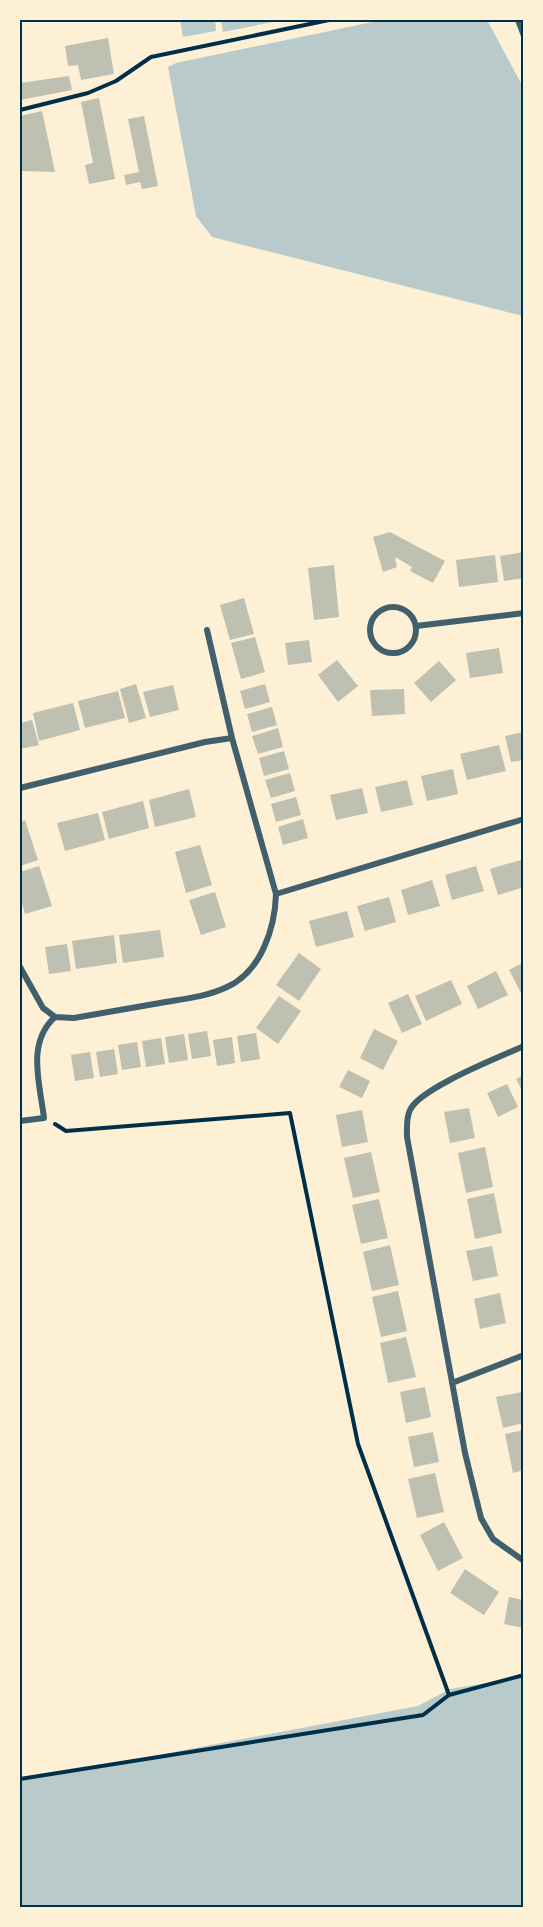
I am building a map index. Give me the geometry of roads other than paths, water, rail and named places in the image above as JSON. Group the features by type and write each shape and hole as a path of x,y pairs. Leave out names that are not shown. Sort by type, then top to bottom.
{"street":[{"path":"518,20 524,36"},
{"path":"385,608 401,608 408,612 416,626 416,633 410,646 398,653 383,651 373,641 370,634 373,618 385,608"},
{"path":"416,626 524,613"},
{"path":"20,967 43,1008 55,1017 74,1018 199,996 229,987 245,974 261,953 273,923 276,894 232,738 207,630"},
{"path":"20,788 205,741 232,738"},
{"path":"276,894 524,819"},
{"path":"20,1121 44,1118 36,1050 46,1025 55,1017"},
{"path":"524,1046 444,1083 420,1098 410,1108 407,1122 407,1137 452,1383 481,1518 493,1539 524,1561"},
{"path":"452,1383 524,1355"}]}
